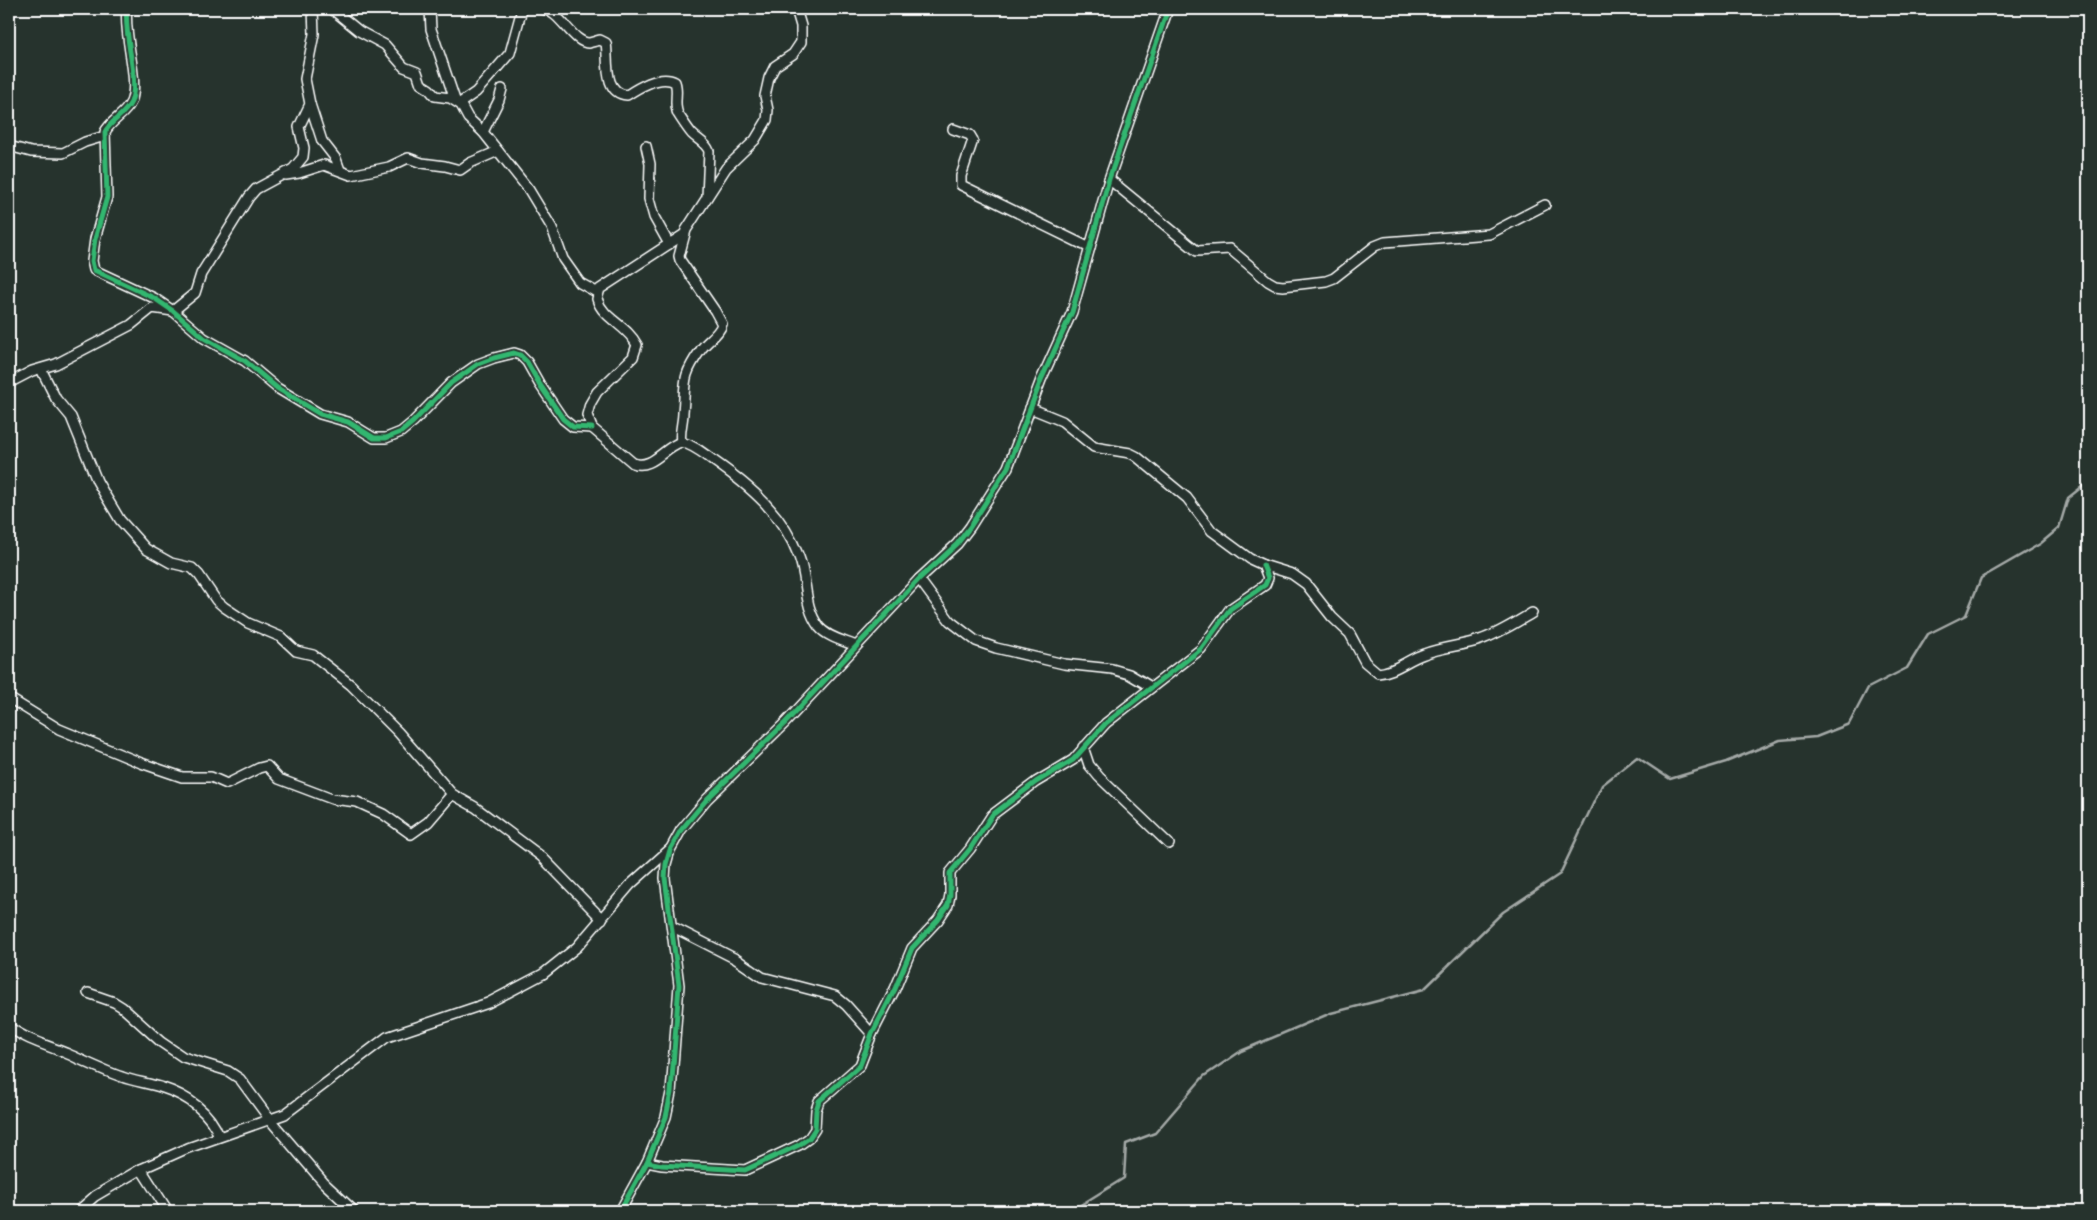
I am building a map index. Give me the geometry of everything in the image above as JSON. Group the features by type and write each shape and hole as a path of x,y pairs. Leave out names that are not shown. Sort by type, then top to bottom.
{"street":[{"path":"127,9 127,42 133,72 132,99 127,109 107,128 105,136 107,197 95,238 92,266 97,272 148,295 173,311 204,338 245,361 286,394 320,414 348,422 374,438 386,438 401,432 414,422 451,384 478,364 514,353 527,362 559,415 568,424 573,427 592,428"},
{"path":"313,9 314,34 305,79 310,104 322,141 336,159 340,170"},
{"path":"332,9 359,31 385,45 402,66 418,74 421,84 435,96 457,102 476,92 488,76 508,56 520,22 522,9"},
{"path":"430,9 431,29 457,102 468,118 483,132 529,190 552,228 563,259 580,283 598,293"},
{"path":"542,9 553,12 584,42 600,40 606,43 607,72 610,80 620,93 627,95 643,85 655,82 668,80 675,82 675,102 679,115 692,134 705,144 709,151 707,197"},
{"path":"681,442 679,431 683,416 684,380 701,349 719,331 722,324 680,260 683,235 726,168 755,140 767,120 768,110 765,96 769,78 775,66 793,54 801,42 801,26 796,9"},
{"path":"620,1211 647,1162 666,1117 672,1093 679,995 673,927 666,878 666,864 670,850 681,830 707,799 785,723 919,579 963,536 997,486 1013,455 1030,408 1072,312 1109,179 1168,9"},
{"path":"483,132 499,100 502,89"},
{"path":"9,383 32,371 56,364 131,325 152,308 173,311 195,293 201,274 249,197 256,189 293,169 303,157 304,148 299,127 310,104"},
{"path":"953,129 970,136 973,140 961,176 961,185 1090,248"},
{"path":"9,146 31,152 63,153 85,142 105,136"},
{"path":"646,146 650,164 649,199 654,217 670,244"},
{"path":"283,175 299,173 321,165 351,175 389,167 408,158 422,163 460,170 470,163 498,151"},
{"path":"1109,179 1197,252 1230,249 1268,281 1275,285 1283,286 1319,283 1334,278 1368,250 1385,242 1489,234 1545,205"},
{"path":"683,235 600,289 598,293 597,299 603,312 621,324 637,345 633,357 604,385 590,404 587,415 592,428 628,460 639,466 649,463 668,448 681,442 694,447 745,484 762,499 781,523 799,556 806,594 816,623 828,634 856,646"},
{"path":"41,369 56,399 71,417 97,481 105,495 120,520 146,548 171,563 192,568 224,608 248,623 280,637 296,651 313,655 351,685 398,732 452,794 475,807 542,856 602,919"},
{"path":"1030,408 1062,421 1094,447 1130,453 1136,456 1187,498 1212,531 1250,558 1263,565 1292,574 1306,584 1332,617 1350,634 1365,662 1378,673 1386,673 1426,653 1486,637 1532,613"},
{"path":"647,1162 662,1165 745,1170 799,1146 809,1138 815,1129 816,1110 819,1101 860,1065 872,1034 895,989 912,948 938,920 948,905 950,895 949,878 952,870 970,849 992,815 1036,782 1073,760 1106,723 1201,649 1230,610 1265,584 1268,578 1263,565"},
{"path":"919,579 950,621 976,641 996,648 1064,664 1112,669 1129,674 1151,687"},
{"path":"9,698 59,728 141,763 182,777 211,777 227,784 266,766 278,779 332,799 357,802 383,814 411,834 428,822 452,794"},
{"path":"1083,747 1089,766 1099,778 1170,844"},
{"path":"78,1211 95,1196 141,1169 219,1136 271,1121 285,1114 388,1037 488,1003 543,974 570,954 630,885 670,850"},
{"path":"673,927 736,959 762,977 835,996 846,1004 872,1034"},
{"path":"88,994 114,1002 122,1007 161,1042 183,1057 228,1071 240,1079 271,1121 324,1183 354,1211"},
{"path":"9,1027 108,1072 137,1083 165,1088 202,1109 215,1125 219,1136"},
{"path":"141,1169 168,1211"}],"waterway":[{"path":"1071,1211 1124,1178 1126,1144 1155,1133 1204,1076 1241,1051 1331,1013 1424,989 1503,912 1560,874 1602,785 1637,757 1670,779 1726,762 1780,740 1816,737 1849,724 1868,688 1907,668 1928,634 1966,615 1981,578 2040,544 2059,528 2068,498 2088,482"}],"cycle path":[{"path":"127,9 126,20 133,70 133,93 128,107 105,132 107,197 95,239 92,261 94,270 154,298 173,311 204,338 245,361 277,388 320,414 348,422 374,438 386,438 401,432 451,383 478,364 514,353 520,355 527,362 563,419 573,427 592,428"},
{"path":"620,1211 647,1162 666,1117 671,1093 679,985 665,878 670,850 681,830 707,799 785,723 919,579 957,544 1008,467 1041,380 1072,312 1109,179 1168,9"},
{"path":"647,1162 662,1165 745,1170 799,1145 809,1138 815,1129 816,1110 819,1101 860,1065 872,1034 895,989 912,948 938,920 948,905 950,873 970,849 992,815 1036,782 1073,760 1106,723 1201,649 1230,609 1265,585 1268,578 1263,565"}]}
